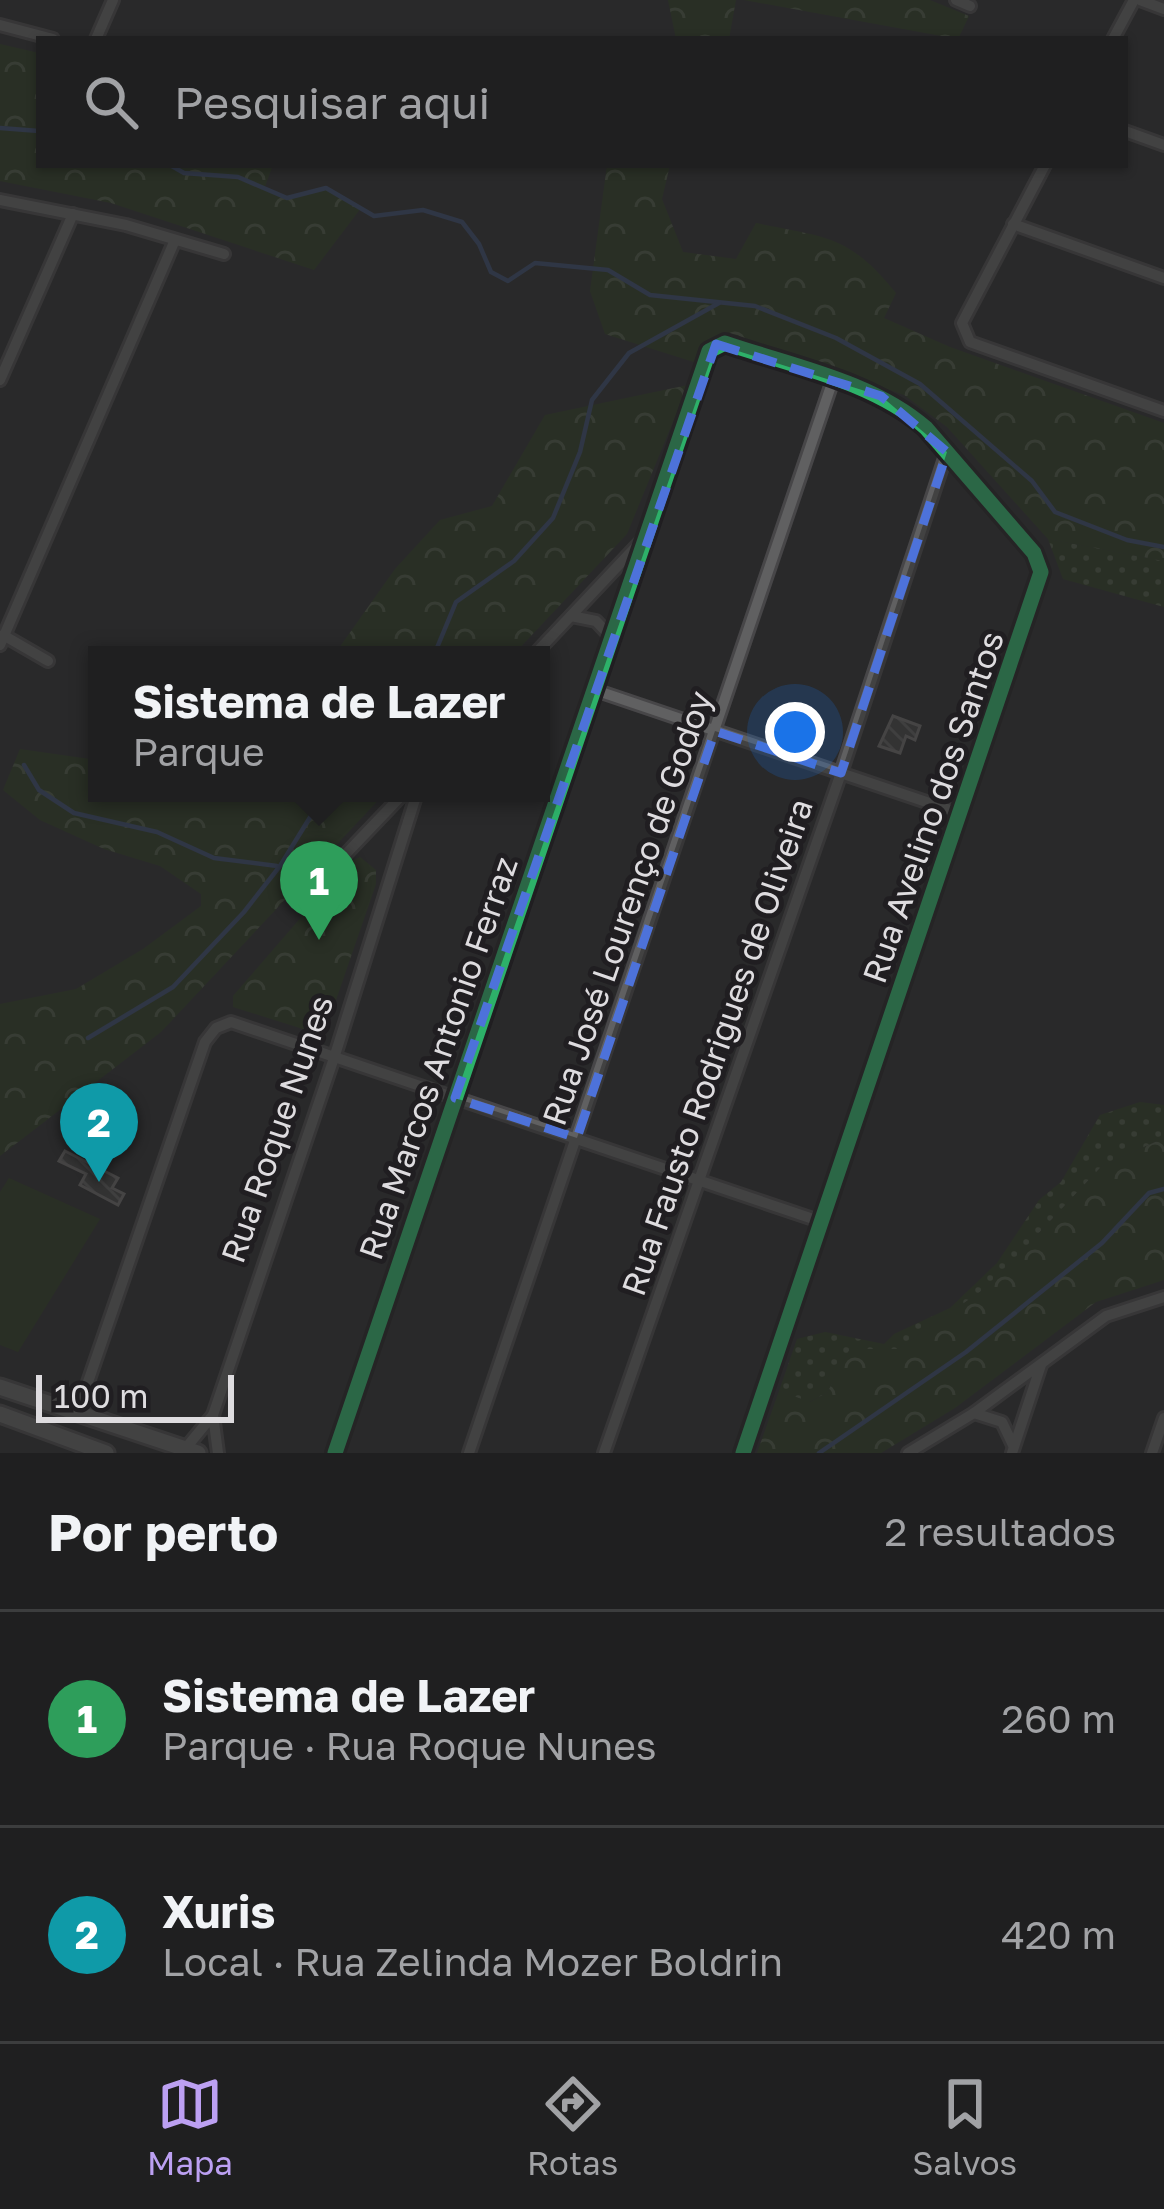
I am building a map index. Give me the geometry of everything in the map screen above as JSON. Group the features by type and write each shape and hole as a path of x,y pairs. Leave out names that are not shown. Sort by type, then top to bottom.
{"main road":[{"path":"0,1387 186,1452"},
{"path":"0,1414 106,1453"}],"street":[{"path":"97,36 113,0"},
{"path":"956,0 970,6"},
{"path":"1115,36 1137,0 1164,8"},
{"path":"0,25 42,36"},
{"path":"1128,132 1164,145"},
{"path":"1043,168 962,322 963,332 970,342 1164,411"},
{"path":"0,200 224,254"},
{"path":"0,380 73,214"},
{"path":"1013,224 1164,278"},
{"path":"48,662 1,638 175,240"},
{"name":"Rua Avelino dos Santos","path":"716,344 725,343 881,396 907,412 1034,553 1041,572 743,1453"},
{"name":"Rua Marcos Antonio Ferraz","path":"335,1453 709,351 716,344"},
{"name":"Rua José Lourenço de Godoy","path":"469,1453 833,380"},
{"name":"Rua Fausto Rodrigues de Oliveira","path":"604,1453 841,773 947,452"},
{"path":"543,646 651,531"},
{"path":"571,616 596,622 612,638"},
{"path":"596,690 962,814"},
{"path":"344,857 396,802"},
{"name":"Rua Roque Nunes","path":"186,1452 212,1415 335,1055 414,802"},
{"path":"77,1414 206,1042 216,1028 231,1022 822,1222"},
{"path":"908,1453 974,1413 1106,1316 1164,1297"},
{"path":"1013,1451 1041,1364"},
{"path":"974,1413 1002,1422 1013,1451"},
{"name":"Rua Roque Nunes","path":"212,1415 218,1453"},
{"path":"1153,1453 1164,1418"}],"highlighted area":[{"path":"716,344 881,396 947,452 841,773 715,731 577,1138 455,1098"}],"green space":[{"path":"668,0 736,0 730,36 675,36"},
{"path":"744,0 930,0 969,16 959,36"},
{"path":"0,44 36,52 36,168 272,168 264,189 288,198 326,188 361,208 314,270 111,203 0,181"},
{"path":"607,168 669,168 662,199 683,252 736,259 756,223 835,241 864,259 896,293 884,318 950,347 1164,423 1164,561 1048,539 947,427 904,395 735,335 710,340 697,363 605,334 590,291"},
{"path":"688,385 627,534 521,646 340,646 395,569 440,520 492,506 545,415"},
{"path":"1048,539 1164,561 1164,607 1063,579"},
{"path":"20,749 88,759 88,802 377,802 161,1032 0,1156 0,1004 76,989 143,949 201,906 201,894 160,866 104,849 40,820 3,790"},
{"path":"360,857 376,870 376,884 325,1032 233,1007 233,996 348,863"},
{"path":"1140,1102 1164,1105 1164,1138 1102,1166 990,1285 898,1349 850,1349 827,1393 809,1402 779,1391 797,1339 825,1332 884,1344 894,1334 950,1308 997,1263 1039,1200 1061,1182 1100,1115"},
{"path":"1164,1138 1164,1280 1096,1302 955,1408 881,1453 757,1453 779,1391 810,1402 827,1393 850,1349 898,1349 990,1285 1102,1166"},
{"path":"9,1178 100,1219 18,1352 0,1345 0,1192"}],"building":[{"path":"893,716 920,726 915,740 906,736 900,753 879,746"},
{"path":"65,1151 118,1178 112,1188 124,1194 118,1205 80,1185 86,1174 59,1161"}],"waterway":[{"path":"0,128 36,131"},
{"path":"175,168 184,173 238,177 287,198 326,188 374,216 423,210 462,222 479,244 491,272 508,281 535,263 608,270 650,295 755,306 836,338 920,384 1032,481 1055,512 1127,540 1164,547"},
{"path":"438,646 456,602 514,561 553,518 580,452 592,400 629,353 719,303"},
{"path":"24,765 39,790 74,813 157,832 214,858 277,866"},
{"path":"88,1038 173,987 244,912 280,866 319,802"},
{"path":"819,1453 966,1352 1102,1243 1149,1193 1164,1189"}],"cycle path":[{"path":"335,1453 709,351 725,343 830,376 905,412 926,428 1034,553 1041,572 743,1453"}],"place":[{"name":"Sistema de Lazer","path":"319,940"},
{"name":"Xuris","path":"99,1182"}]}
